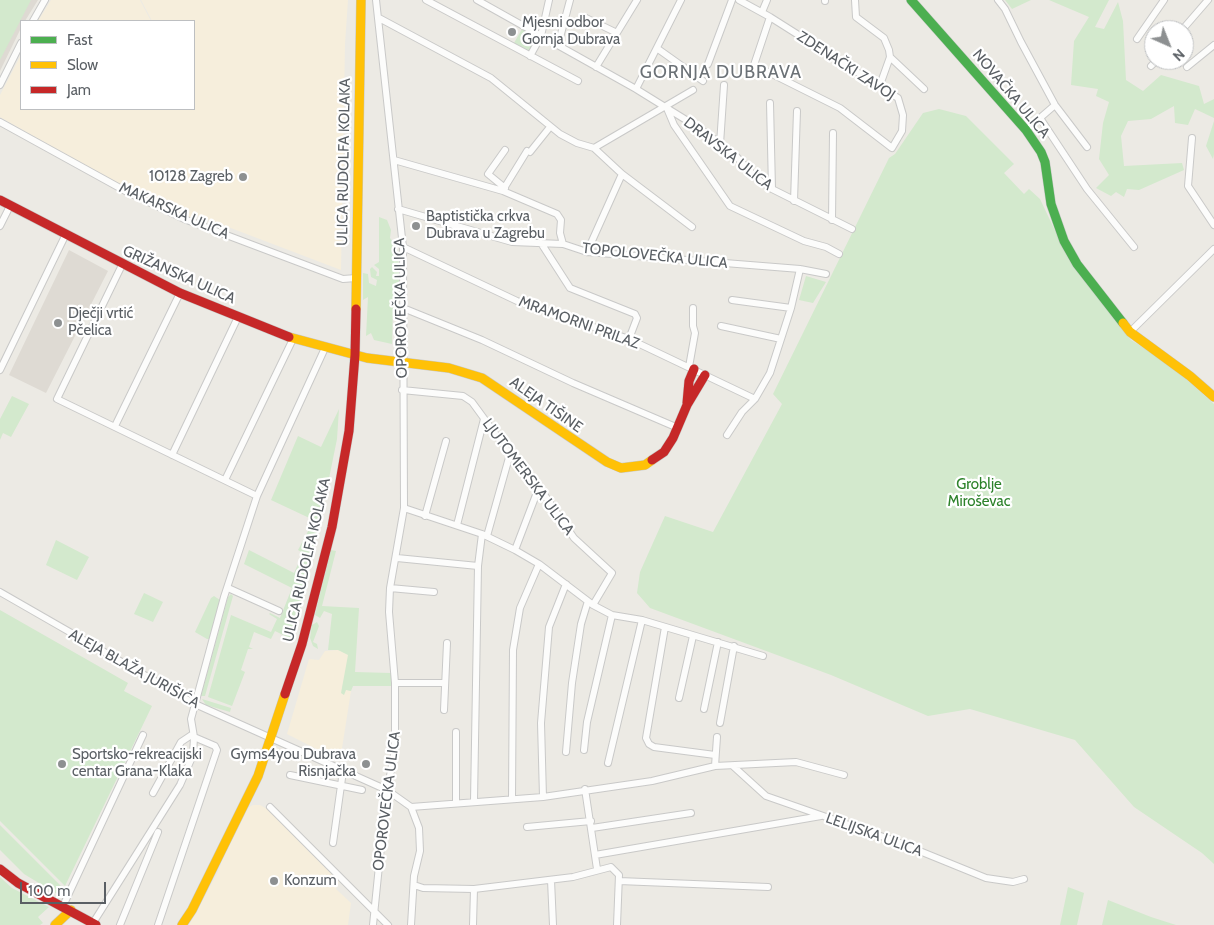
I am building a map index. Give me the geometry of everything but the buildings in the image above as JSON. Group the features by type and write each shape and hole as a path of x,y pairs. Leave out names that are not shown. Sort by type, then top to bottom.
{"street":[{"path":"34,20 44,0"},
{"name":"ULICA RUDOLFA KOLAKA","path":"182,925 242,809 272,737 302,644 332,527 349,432 355,355 361,0"},
{"name":"OPOROVEČKA ULICA","path":"373,925 388,790 395,749 396,683 388,612 390,588 397,558 404,508 402,390 403,247 376,0"},
{"path":"426,0 578,81"},
{"name":"DRAVSKA ULICA","path":"477,0 666,106 720,144 735,156 756,178 772,189 852,229"},
{"path":"530,56 541,36 549,0"},
{"path":"558,45 570,0"},
{"path":"596,67 615,32 637,0"},
{"path":"636,89 658,49 681,0"},
{"path":"708,64 732,0"},
{"name":"ZDENAČKI ZAVOJ","path":"739,0 770,16 880,85 901,102 902,131 892,148 840,108 754,65 770,16"},
{"path":"762,12 767,0"},
{"path":"855,0 856,17 884,38 890,57 924,89"},
{"name":"NOVAČKA ULICA","path":"911,0 1026,130 1041,152 1045,162 1051,204 1064,241 1077,264 1130,332 1190,376 1214,397"},
{"path":"998,0 1055,104 1087,147"},
{"path":"1137,39 1164,0"},
{"path":"1191,20 1208,0"},
{"path":"584,17 615,32"},
{"path":"379,18 491,78 550,127 577,143 594,148 622,174 692,227"},
{"path":"0,85 20,45"},
{"path":"1194,61 1214,45"},
{"path":"658,49 703,81"},
{"path":"880,85 890,57"},
{"path":"720,144 724,85"},
{"path":"594,148 693,90"},
{"path":"770,103 772,189"},
{"path":"1026,130 1055,104"},
{"path":"666,106 674,126 730,206 804,241 826,247 839,254"},
{"path":"794,201 797,111"},
{"path":"1040,118 1087,188 1134,247"},
{"name":"MAKARSKA ULICA","path":"0,122 129,193 184,219 343,280 356,278"},
{"path":"504,190 529,151 550,127"},
{"path":"832,220 833,133"},
{"path":"1192,138 1188,186 1214,225"},
{"path":"504,190 488,174 505,150"},
{"path":"394,160 504,190 557,214 561,220 560,233 563,244"},
{"path":"587,252 622,174"},
{"name":"GRIŽANSKA ULICA","path":"0,200 65,236 180,292 293,339 355,355"},
{"path":"0,226 10,206"},
{"name":"TOPOLOVEČKA ULICA","path":"398,209 512,242 563,244 587,252 800,269 826,274"},
{"path":"0,370 65,236"},
{"path":"541,243 570,288 636,316 629,339"},
{"name":"MRAMORNI PRILAZ","path":"403,247 516,301 629,339 755,399"},
{"path":"1130,332 1214,249"},
{"path":"122,265 57,398 257,496"},
{"path":"727,435 742,412 755,399 770,373 791,308 800,269"},
{"path":"115,426 180,292"},
{"path":"732,300 791,308"},
{"path":"403,308 482,340 573,383 678,428"},
{"path":"692,368 696,333 693,326 693,308"},
{"path":"172,455 238,317"},
{"path":"721,326 781,339"},
{"path":"225,480 293,339"},
{"path":"0,868 32,891 94,924 180,785 193,754 194,736 191,719 228,588 257,496 325,348"},
{"name":"ALEJA TIŠINE","path":"355,355 449,368 482,378 578,444 607,462 621,468 638,467 658,457 668,448 687,405 705,375"},
{"name":"ALEJA TIŠINE","path":"687,405 692,368"},
{"name":"LJUTOMERSKA ULICA","path":"402,390 463,396 472,402 510,454 539,487 574,538 612,573 591,603"},
{"path":"457,525 484,419"},
{"path":"425,516 446,441"},
{"path":"474,800 478,566 484,535 510,454"},
{"path":"515,550 539,487"},
{"path":"404,508 484,535 515,550 539,564 591,603 612,615 642,620 763,656"},
{"path":"397,558 478,566"},
{"path":"512,799 513,650 520,608 539,564"},
{"path":"544,796 541,723 549,627 566,584"},
{"path":"228,588 278,611"},
{"path":"390,588 434,592"},
{"name":"ALEJA BLAŽA JURIŠIĆA","path":"0,592 195,704 388,790"},
{"path":"566,752 581,624 591,603"},
{"path":"584,750 587,722 612,615"},
{"path":"608,763 642,620"},
{"path":"665,627 646,738 649,744 654,747 715,754"},
{"path":"679,698 694,636"},
{"path":"704,709 718,642"},
{"path":"444,710 447,643"},
{"path":"720,723 734,646"},
{"path":"396,683 445,683"},
{"path":"456,732 456,802"},
{"path":"55,925 67,908 143,735"},
{"path":"158,925 217,750 215,746 194,736"},
{"path":"153,794 181,742 194,736"},
{"path":"715,766 717,737"},
{"path":"411,807 474,800 544,796 585,789 652,782 715,766 796,762 844,775"},
{"name":"LELIJSKA ULICA","path":"733,766 766,796 895,842 986,878 1014,882 1024,879"},
{"path":"333,843 343,771"},
{"path":"290,774 362,790"},
{"path":"585,789 597,869"},
{"path":"388,790 411,807 419,828 420,851 414,885 411,925"},
{"path":"270,807 388,925"},
{"path":"527,827 591,825 692,812"},
{"path":"595,855 822,816"},
{"path":"120,925 158,832"},
{"path":"414,885 423,888 474,889 573,877 597,869 611,867 616,870 619,881 617,925"},
{"path":"551,880 552,925"},
{"path":"619,881 768,886"},
{"path":"473,925 474,889"},
{"name":"ULICA RUDOLFA KOLAKA","path":"177,925 198,897"},
{"path":"186,925 189,914"}],"shaded area":[{"path":"0,0 38,0 26,20 20,20 20,30 0,71"},
{"path":"51,0 140,0 150,20 39,20"},
{"path":"141,0 348,0 345,44 341,270 194,214 191,220 146,200 0,117 0,95 20,57 20,110 195,110 195,20 151,20"},
{"name":"Dječji vrtić Pčelica","path":"69,250 108,271 46,393 9,375"},
{"path":"338,650 349,654 342,689 351,691 340,761 287,734 309,659 319,660 325,651"},
{"path":"253,805 260,805 267,809 339,882 336,889 351,903 348,925 189,925 219,870 223,857 246,809"}],"green space":[{"path":"0,0 31,0 20,20 0,60"},
{"path":"1005,0 1031,0 1012,9"},
{"path":"1049,0 1109,0 1095,27 1104,29 1118,2 1123,21 1126,80 1143,91 1161,75 1199,86 1204,104 1214,99 1214,118 1195,109 1188,125 1175,123 1174,106 1151,119 1128,121 1121,136 1124,166 1182,163 1184,170 1139,190 1127,189 1124,197 1116,192 1111,196 1096,188 1109,175 1099,159 1103,123 1109,102 1096,96 1098,89 1071,85 1074,41 1089,17"},
{"path":"522,29 537,37 529,51 514,43"},
{"name":"Groblje Miroševac","path":"939,109 966,116 1014,164 1004,173 1024,194 1029,189 1040,199 1069,260 1131,340 1168,363 1214,404 1214,864 1202,853 1134,807 1075,740 970,709 928,716 831,675 650,608 637,593 640,572 665,516 713,532 782,404 773,394 889,158 895,154 923,113"},
{"path":"1214,121 1214,154 1213,159 1206,146"},
{"path":"379,217 387,220 391,230 390,238 397,247 400,275 398,292 393,305 392,344 374,340 371,333 366,336 368,297 363,300 363,273 368,274 369,283 376,286 377,280 371,277 370,269 372,267 377,272 376,276 379,276 379,269 374,265 379,262"},
{"path":"806,276 826,282 813,303 799,300"},
{"path":"12,396 29,404 11,437 3,433 0,440 0,419"},
{"path":"339,409 337,439 320,523 271,500 298,436 321,447"},
{"path":"313,522 319,525 293,640 275,631 271,639 254,632 249,647 253,649 248,649 241,670 245,672 232,706 208,697 231,615 271,632 277,619 269,614 280,618 292,588 244,564 249,550 294,573 303,553 298,550"},
{"path":"56,540 89,557 77,580 46,565"},
{"path":"331,550 336,551 322,606 359,608 355,672 391,673 393,686 353,686 351,691 346,690 344,695 341,693 348,655 338,650 328,650 332,614 324,611 320,618 315,615"},
{"path":"144,593 163,602 153,622 134,614"},
{"path":"231,594 233,596 205,696 201,696 228,597"},
{"path":"214,596 220,600 210,639 207,639 195,632 211,598"},
{"name":"Sportsko-rekreacijski centar Grana-Klaka","path":"0,610 128,683 124,691 152,706 65,886 0,821"},
{"path":"317,622 319,626 313,642 317,644 318,649 313,646 310,638 312,625"},
{"path":"202,699 231,708 230,712 206,705"},
{"path":"0,825 61,886 57,894 24,874 0,850"},
{"path":"0,877 12,888 49,907 38,917 43,923 40,925 0,925"},
{"path":"1068,887 1084,893 1077,925 1060,925"},
{"path":"1108,900 1151,917 1176,925 1102,925"}],"traffic: fast":[{"path":"911,0 1026,130 1041,152 1045,162 1051,204 1064,241 1077,264 1123,323"}],"traffic: slow":[{"path":"356,309 361,0"},
{"path":"1123,323 1130,332 1190,376 1214,397"},
{"path":"289,337 367,358 449,368 482,378 607,462 621,468 645,465 652,460"},
{"path":"182,925 192,910 258,776 285,694"},
{"path":"55,925 71,910"}],"traffic: jam":[{"path":"0,200 180,293 289,337"},
{"path":"285,694 302,644 332,527 349,431 355,355 356,309"},
{"path":"687,403 689,381 694,369"},
{"path":"652,460 664,452 673,438 687,405 705,375"},
{"path":"0,869 18,883 96,925"}],"place":[{"name":"Mjesni odbor Gornja Dubrava","path":"512,32"},
{"name":"10128 Zagreb","path":"243,177"},
{"name":"Baptistička crkva Dubrava u Zagrebu","path":"416,226"},
{"name":"Dječji vrtić Pčelica","path":"58,323"},
{"name":"Sportsko-rekreacijski centar Grana-Klaka","path":"62,764"},
{"name":"Gyms4you Dubrava Risnjačka","path":"366,764"},
{"name":"Konzum","path":"274,881"}],"district":[{"name":"GORNJA DUBRAVA","path":"721,73"}]}
